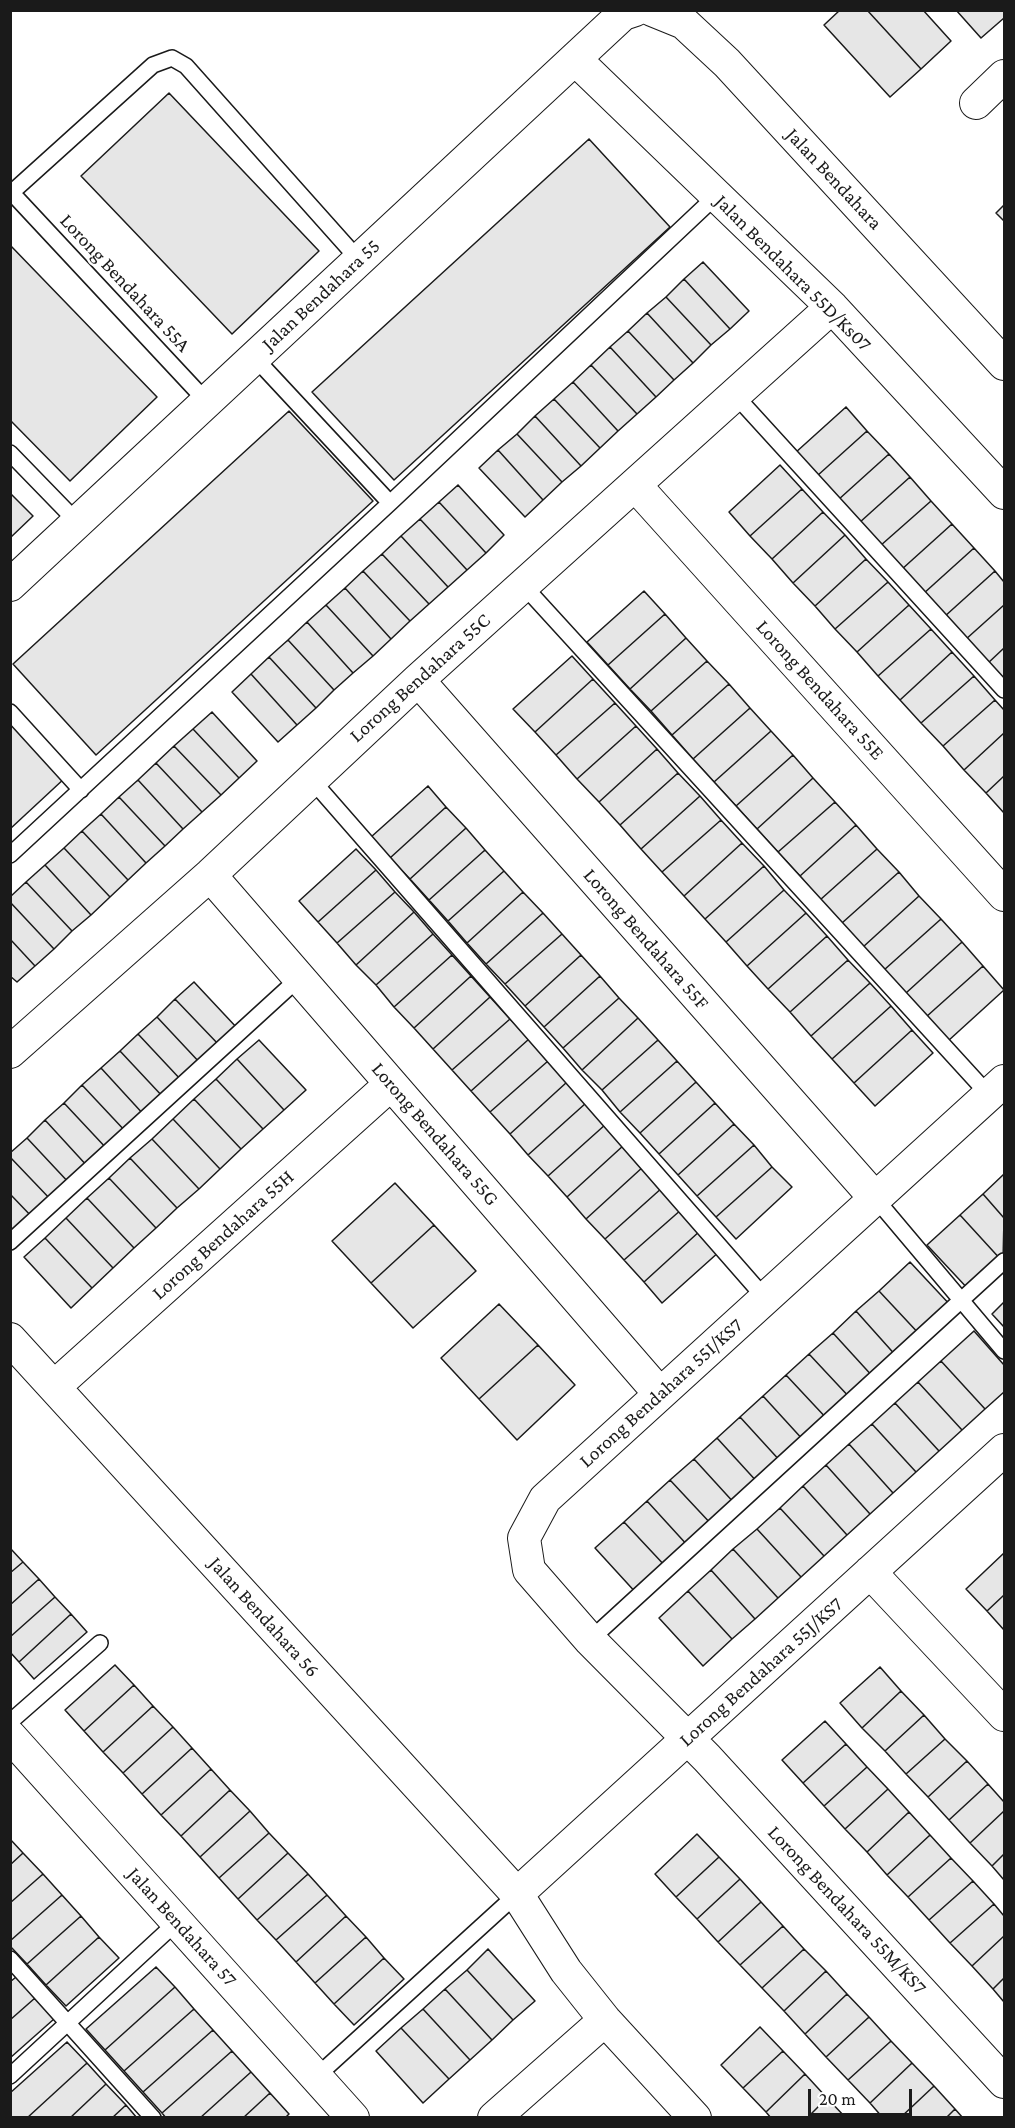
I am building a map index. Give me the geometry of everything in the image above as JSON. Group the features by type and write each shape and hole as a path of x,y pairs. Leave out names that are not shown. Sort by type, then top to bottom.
{"street":[{"name":"Jalan Bendahara 55","path":"10,585 623,14 635,10"},
{"name":"Jalan Bendahara","path":"652,10 684,23 727,63 1005,364"},
{"name":"Jalan Bendahara 55D/Ks07","path":"575,59 832,307 1005,493"},
{"path":"976,103 1005,75"},
{"name":"Lorong Bendahara 55C","path":"10,1052 210,875 418,680 832,307"},
{"name":"Lorong Bendahara 55E","path":"635,485 1005,895"},
{"name":"Lorong Bendahara 55F","path":"418,680 875,1198"},
{"name":"Lorong Bendahara 55G","path":"210,875 660,1394"},
{"name":"Lorong Bendahara 55H","path":"54,1387 391,1084"},
{"name":"Lorong Bendahara 55I/KS7","path":"689,1738 590,1640 530,1570 524,1538 545,1499 997,1088"},
{"name":"Jalan Bendahara 56","path":"10,1339 517,1894 566,1971 605,2020 695,2118"},
{"name":"Lorong Bendahara 55J/KS7","path":"517,1894 1005,1450"},
{"path":"870,1572 1005,1715"},
{"name":"Jalan Bendahara 57","path":"10,1736 353,2118"},
{"name":"Lorong Bendahara 55M/KS7","path":"689,1738 1005,2082"},
{"path":"494,2118 605,2020"}],"lane":[{"name":"Lorong Bendahara 55A","path":"207,402 11,193 153,65 172,58 186,66 359,260"},
{"path":"10,855 390,503 716,195"},
{"path":"255,358 390,503"},
{"path":"735,395 1005,690"},
{"path":"10,453 78,523"},
{"path":"523,585 997,1088"},
{"path":"10,712 81,790"},
{"path":"311,779 765,1298"},
{"path":"10,1242 299,978"},
{"path":"875,1198 1005,1351"},
{"path":"590,1640 1005,1261"},
{"path":"10,1722 100,1643"},
{"path":"316,2077 517,1894"},
{"path":"10,2076 178,1921"},
{"path":"10,1959 153,2118"}],"building":[{"path":"840,10 867,10 921,69 890,97 824,25"},
{"path":"867,10 923,10 951,41 921,69"},
{"path":"956,10 1004,10 1004,18 981,38"},
{"path":"169,93 319,251 232,334 81,176"},
{"path":"589,139 670,227 394,480 312,392"},
{"path":"1004,205 1004,221 996,213"},
{"path":"10,245 157,397 70,481 10,420"},
{"path":"703,262 749,311 730,329 684,279"},
{"path":"684,279 730,329 711,345 666,297"},
{"path":"666,297 711,345 693,363 647,313"},
{"path":"647,313 693,363 674,380 628,331"},
{"path":"628,331 674,380 656,397 610,347"},
{"path":"610,347 656,397 637,414 591,365"},
{"path":"591,365 637,414 618,431 573,382"},
{"path":"573,382 618,431 600,448 554,399"},
{"path":"554,399 600,448 581,466 535,416"},
{"path":"846,407 867,431 817,476 795,453"},
{"path":"289,411 373,501 96,755 13,664"},
{"path":"535,416 581,466 562,482 517,434"},
{"path":"867,431 889,454 838,500 817,476"},
{"path":"517,434 562,482 543,500 498,450"},
{"path":"498,450 543,500 525,517 479,468"},
{"path":"889,454 910,477 859,523 838,500"},
{"path":"780,465 802,489 750,536 729,512"},
{"path":"910,477 931,501 880,546 859,523"},
{"path":"458,485 504,535 486,553 439,502"},
{"path":"802,489 823,512 772,559 750,536"},
{"path":"10,493 33,516 10,538"},
{"path":"931,501 952,524 901,570 880,546"},
{"path":"439,502 486,553 467,570 420,519"},
{"path":"823,512 845,535 793,583 772,559"},
{"path":"420,519 467,570 448,587 401,536"},
{"path":"952,524 974,548 923,594 901,570"},
{"path":"845,535 866,559 815,606 793,583"},
{"path":"401,536 448,587 429,604 382,554"},
{"path":"974,548 995,571 944,617 923,594"},
{"path":"382,554 429,604 410,621 363,571"},
{"path":"866,559 888,582 835,629 815,606"},
{"path":"363,571 410,621 391,639 345,588"},
{"path":"995,571 1004,582 1004,605 965,640 944,617"},
{"path":"888,582 909,605 857,652 835,629"},
{"path":"345,588 391,639 373,656 326,605"},
{"path":"644,591 665,614 608,665 587,642"},
{"path":"326,605 373,656 353,673 307,622"},
{"path":"909,605 931,629 878,676 857,652"},
{"path":"1004,605 1004,648 987,664 965,640"},
{"path":"665,614 686,638 630,689 608,665"},
{"path":"307,622 353,673 334,690 288,640"},
{"path":"931,629 952,652 900,700 878,676"},
{"path":"686,638 707,661 651,711 630,689"},
{"path":"288,640 334,690 316,708 269,657"},
{"path":"1004,648 1004,683 987,664"},
{"path":"952,652 974,676 921,723 900,700"},
{"path":"572,656 593,679 535,732 513,709"},
{"path":"269,657 316,708 297,725 251,674"},
{"path":"707,661 729,684 672,735 651,711"},
{"path":"251,674 297,725 278,742 232,692"},
{"path":"974,676 995,700 943,746 921,723"},
{"path":"593,679 615,703 556,755 535,732"},
{"path":"729,684 750,708 693,759 672,735"},
{"path":"995,700 1004,710 1004,733 964,770 943,746"},
{"path":"615,703 636,726 577,779 556,755"},
{"path":"750,708 771,731 714,782 693,759"},
{"path":"212,712 257,761 239,778 193,729"},
{"path":"10,718 66,777 10,829"},
{"path":"636,726 657,749 599,802 577,779"},
{"path":"193,729 239,778 221,795 174,746"},
{"path":"771,731 793,755 736,806 714,782"},
{"path":"1004,733 1004,776 986,793 964,770"},
{"path":"174,746 221,795 202,812 156,763"},
{"path":"657,749 678,773 620,825 599,802"},
{"path":"793,755 813,778 757,829 736,806"},
{"path":"156,763 202,812 183,829 138,780"},
{"path":"678,773 700,796 641,849 620,825"},
{"path":"1004,776 1004,813 986,793"},
{"path":"813,778 835,802 778,852 757,829"},
{"path":"138,780 183,829 165,846 119,797"},
{"path":"428,786 446,807 390,858 371,837"},
{"path":"700,796 721,820 662,872 641,849"},
{"path":"119,797 165,846 146,863 101,814"},
{"path":"835,802 856,825 800,876 778,852"},
{"path":"446,807 466,828 410,879 390,858"},
{"path":"101,814 146,863 128,880 82,831"},
{"path":"721,820 742,843 684,896 662,872"},
{"path":"856,825 877,849 820,900 800,876"},
{"path":"466,828 485,850 429,900 410,879"},
{"path":"82,831 128,880 110,897 64,848"},
{"path":"742,843 764,866 705,919 684,896"},
{"path":"64,848 110,897 91,915 45,865"},
{"path":"356,849 376,870 318,922 299,901"},
{"path":"877,849 899,872 842,923 820,900"},
{"path":"485,850 504,871 448,921 429,900"},
{"path":"45,865 91,915 72,931 26,882"},
{"path":"764,866 784,890 726,942 705,919"},
{"path":"376,870 395,892 337,943 318,922"},
{"path":"504,871 523,892 467,943 448,921"},
{"path":"899,872 919,896 863,947 842,923"},
{"path":"26,882 72,931 54,949 10,902 10,897"},
{"path":"784,890 806,913 747,966 726,942"},
{"path":"395,892 414,912 356,965 337,943"},
{"path":"523,892 543,913 486,964 467,943"},
{"path":"919,896 941,919 884,970 863,947"},
{"path":"10,902 54,949 35,966 10,939"},
{"path":"414,912 433,934 376,985 356,965"},
{"path":"543,913 562,934 505,984 486,964"},
{"path":"806,913 827,936 768,989 747,966"},
{"path":"941,919 962,942 906,993 884,970"},
{"path":"433,934 452,955 394,1007 376,985"},
{"path":"562,934 581,955 525,1006 505,984"},
{"path":"827,936 848,960 790,1012 768,989"},
{"path":"10,939 35,966 17,982 10,976"},
{"path":"962,942 983,966 926,1017 906,993"},
{"path":"452,955 471,976 414,1028 394,1007"},
{"path":"581,955 600,976 544,1027 525,1006"},
{"path":"848,960 870,983 811,1036 790,1012"},
{"path":"983,966 1004,990 948,1041 926,1017"},
{"path":"471,976 490,997 433,1049 414,1028"},
{"path":"600,976 619,998 563,1048 544,1027"},
{"path":"194,982 238,1029 220,1046 175,999"},
{"path":"870,983 891,1006 832,1059 811,1036"},
{"path":"490,997 510,1019 452,1070 433,1049"},
{"path":"619,998 638,1018 582,1070 563,1048"},
{"path":"175,999 220,1046 201,1064 157,1017"},
{"path":"891,1006 912,1030 854,1083 832,1059"},
{"path":"157,1017 201,1064 182,1081 138,1034"},
{"path":"638,1018 658,1040 602,1090 582,1070"},
{"path":"510,1019 529,1039 471,1091 452,1070"},
{"path":"912,1030 933,1053 875,1106 854,1083"},
{"path":"138,1034 182,1081 164,1098 120,1051"},
{"path":"529,1039 548,1061 490,1112 471,1091"},
{"path":"259,1040 306,1090 284,1110 237,1059"},
{"path":"658,1040 677,1061 620,1112 602,1090"},
{"path":"120,1051 164,1098 145,1116 101,1068"},
{"path":"237,1059 284,1110 263,1129 216,1079"},
{"path":"548,1061 567,1082 510,1134 490,1112"},
{"path":"677,1061 696,1082 640,1133 620,1112"},
{"path":"101,1068 145,1116 127,1133 82,1085"},
{"path":"216,1079 263,1129 241,1149 194,1099"},
{"path":"567,1082 586,1103 528,1155 510,1134"},
{"path":"696,1082 715,1103 659,1154 640,1133"},
{"path":"82,1085 127,1133 108,1150 64,1103"},
{"path":"194,1099 241,1149 220,1169 173,1119"},
{"path":"64,1103 108,1150 89,1168 45,1120"},
{"path":"586,1103 606,1124 548,1176 528,1155"},
{"path":"715,1103 734,1124 678,1175 659,1154"},
{"path":"173,1119 220,1169 199,1189 152,1139"},
{"path":"45,1120 89,1168 71,1185 27,1138"},
{"path":"606,1124 624,1145 567,1197 548,1176"},
{"path":"734,1124 754,1145 697,1196 678,1175"},
{"path":"27,1138 71,1185 53,1202 10,1157 10,1153"},
{"path":"152,1139 199,1189 177,1208 130,1158"},
{"path":"624,1145 644,1166 586,1219 567,1197"},
{"path":"754,1145 772,1167 716,1217 697,1196"},
{"path":"10,1157 53,1202 34,1219 10,1194"},
{"path":"130,1158 177,1208 156,1228 109,1178"},
{"path":"644,1166 663,1187 605,1239 586,1219"},
{"path":"772,1167 792,1187 736,1239 716,1217"},
{"path":"1004,1174 1004,1218 983,1194"},
{"path":"109,1178 156,1228 134,1248 87,1198"},
{"path":"395,1183 434,1225 371,1283 332,1241"},
{"path":"663,1187 682,1209 624,1260 605,1239"},
{"path":"10,1194 34,1219 10,1231"},
{"path":"983,1194 1004,1218 1003,1262 960,1215"},
{"path":"87,1198 134,1248 113,1268 66,1218"},
{"path":"682,1209 701,1230 644,1282 624,1260"},
{"path":"960,1215 1003,1262 970,1291 927,1245"},
{"path":"66,1218 113,1268 92,1288 45,1238"},
{"path":"434,1225 476,1271 413,1328 371,1283"},
{"path":"701,1230 720,1251 662,1303 644,1282"},
{"path":"45,1238 92,1288 71,1308 24,1257"},
{"path":"910,1262 953,1308 922,1337 879,1291"},
{"path":"879,1291 922,1337 898,1358 856,1311"},
{"path":"1004,1302 1004,1327 992,1314"},
{"path":"499,1304 538,1345 479,1399 441,1358"},
{"path":"856,1311 898,1358 875,1379 833,1333"},
{"path":"974,1331 1004,1365 1004,1392 985,1409 941,1361"},
{"path":"833,1333 875,1379 852,1400 809,1354"},
{"path":"538,1345 575,1385 517,1440 479,1399"},
{"path":"809,1354 852,1400 829,1421 786,1375"},
{"path":"941,1361 985,1409 962,1430 918,1382"},
{"path":"786,1375 829,1421 805,1442 763,1396"},
{"path":"918,1382 962,1430 939,1451 895,1403"},
{"path":"763,1396 805,1442 782,1463 740,1417"},
{"path":"895,1403 939,1451 916,1472 872,1424"},
{"path":"740,1417 782,1463 759,1484 717,1438"},
{"path":"872,1424 916,1472 893,1493 849,1444"},
{"path":"717,1438 759,1484 736,1505 694,1459"},
{"path":"849,1444 893,1493 870,1514 826,1465"},
{"path":"694,1459 736,1505 713,1526 670,1480"},
{"path":"826,1465 870,1514 847,1535 803,1486"},
{"path":"670,1480 713,1526 689,1547 647,1501"},
{"path":"803,1486 847,1535 824,1556 780,1508"},
{"path":"647,1501 689,1547 667,1568 624,1522"},
{"path":"780,1508 824,1556 801,1577 757,1529"},
{"path":"624,1522 667,1568 638,1595 595,1548"},
{"path":"757,1529 801,1577 778,1598 733,1549"},
{"path":"10,1548 23,1562 10,1573"},
{"path":"733,1549 778,1598 755,1619 711,1570"},
{"path":"1004,1553 1004,1595 987,1611 966,1589"},
{"path":"23,1562 39,1579 10,1605 10,1573"},
{"path":"711,1570 755,1619 732,1639 688,1591"},
{"path":"39,1579 55,1597 10,1637 10,1605"},
{"path":"688,1591 732,1639 703,1666 659,1618"},
{"path":"1004,1595 1004,1630 987,1611"},
{"path":"55,1597 71,1614 19,1662 10,1652 10,1637"},
{"path":"71,1614 87,1632 34,1679 19,1662"},
{"path":"115,1665 134,1685 84,1731 65,1710"},
{"path":"880,1667 901,1691 862,1728 840,1703"},
{"path":"134,1685 153,1706 103,1752 84,1731"},
{"path":"901,1691 924,1715 885,1751 862,1728"},
{"path":"153,1706 173,1727 123,1773 103,1752"},
{"path":"924,1715 945,1739 906,1774 885,1751"},
{"path":"825,1721 846,1744 803,1783 782,1760"},
{"path":"173,1727 192,1748 142,1794 123,1773"},
{"path":"945,1739 967,1761 928,1797 906,1774"},
{"path":"846,1744 867,1767 824,1806 803,1783"},
{"path":"192,1748 211,1769 161,1815 142,1794"},
{"path":"967,1761 988,1784 949,1820 928,1797"},
{"path":"867,1767 888,1789 845,1829 824,1806"},
{"path":"211,1769 230,1790 181,1836 161,1815"},
{"path":"988,1784 1004,1802 1004,1811 970,1843 949,1820"},
{"path":"888,1789 909,1812 867,1852 845,1829"},
{"path":"230,1790 250,1811 200,1857 181,1836"},
{"path":"250,1811 269,1833 219,1878 200,1857"},
{"path":"1004,1811 1004,1854 992,1866 970,1843"},
{"path":"909,1812 930,1835 887,1875 867,1852"},
{"path":"269,1833 288,1853 238,1899 219,1878"},
{"path":"697,1834 719,1857 676,1897 655,1874"},
{"path":"930,1835 951,1858 908,1897 887,1875"},
{"path":"10,1839 23,1853 10,1865"},
{"path":"23,1853 43,1874 10,1903 10,1865"},
{"path":"288,1853 308,1874 257,1920 238,1899"},
{"path":"1004,1854 1004,1880 992,1866"},
{"path":"719,1857 740,1879 697,1919 676,1897"},
{"path":"951,1858 973,1881 929,1920 908,1897"},
{"path":"43,1874 62,1895 10,1941 10,1903"},
{"path":"308,1874 327,1895 276,1940 257,1920"},
{"path":"740,1879 761,1902 718,1942 697,1919"},
{"path":"973,1881 994,1904 950,1943 929,1920"},
{"path":"62,1895 81,1916 27,1964 10,1946 10,1941"},
{"path":"327,1895 346,1916 296,1962 276,1940"},
{"path":"761,1902 783,1926 740,1965 718,1942"},
{"path":"994,1904 1004,1916 1004,1936 972,1966 950,1943"},
{"path":"81,1916 99,1937 46,1985 27,1964"},
{"path":"346,1916 366,1937 315,1983 296,1962"},
{"path":"783,1926 804,1949 762,1988 740,1965"},
{"path":"1004,1936 1004,1978 993,1989 972,1966"},
{"path":"99,1937 119,1958 66,2006 46,1985"},
{"path":"366,1937 384,1958 334,2004 315,1983"},
{"path":"488,1949 535,2001 513,2020 467,1970"},
{"path":"804,1949 826,1971 784,2011 762,1988"},
{"path":"384,1958 404,1979 354,2025 334,2004"},
{"path":"156,1967 175,1987 105,2050 86,2029"},
{"path":"467,1970 513,2020 492,2040 445,1989"},
{"path":"826,1971 847,1994 805,2034 784,2011"},
{"path":"16,1977 35,1998 10,2020 10,1982"},
{"path":"1004,1978 1004,2002 993,1989"},
{"path":"175,1987 194,2009 124,2071 105,2050"},
{"path":"445,1989 492,2040 470,2060 423,2009"},
{"path":"847,1994 869,2017 826,2057 805,2034"},
{"path":"35,1998 54,2019 10,2058 10,2020"},
{"path":"194,2009 213,2030 143,2092 124,2071"},
{"path":"423,2009 470,2060 449,2079 401,2028"},
{"path":"869,2017 891,2041 848,2080 826,2057"},
{"path":"760,2027 783,2051 743,2088 721,2065"},
{"path":"401,2028 449,2079 423,2103 376,2051"},
{"path":"213,2030 232,2051 162,2113 143,2092"},
{"path":"891,2041 912,2063 870,2103 848,2080"},
{"path":"67,2042 87,2063 27,2118 10,2118 10,2093"},
{"path":"232,2051 251,2072 200,2118 166,2118 162,2113"},
{"path":"783,2051 805,2074 766,2112 743,2088"},
{"path":"87,2063 106,2084 70,2118 27,2118"},
{"path":"912,2063 934,2086 900,2118 883,2118 870,2103"},
{"path":"251,2072 270,2093 243,2118 200,2118"},
{"path":"805,2074 827,2098 807,2118 771,2118 766,2112"},
{"path":"106,2084 126,2105 112,2118 70,2118"},
{"path":"934,2086 955,2109 946,2118 900,2118"},
{"path":"270,2093 289,2114 285,2118 243,2118"},
{"path":"827,2098 846,2118 807,2118"},
{"path":"126,2105 137,2118 112,2118"},
{"path":"955,2109 963,2118 946,2118"}]}
